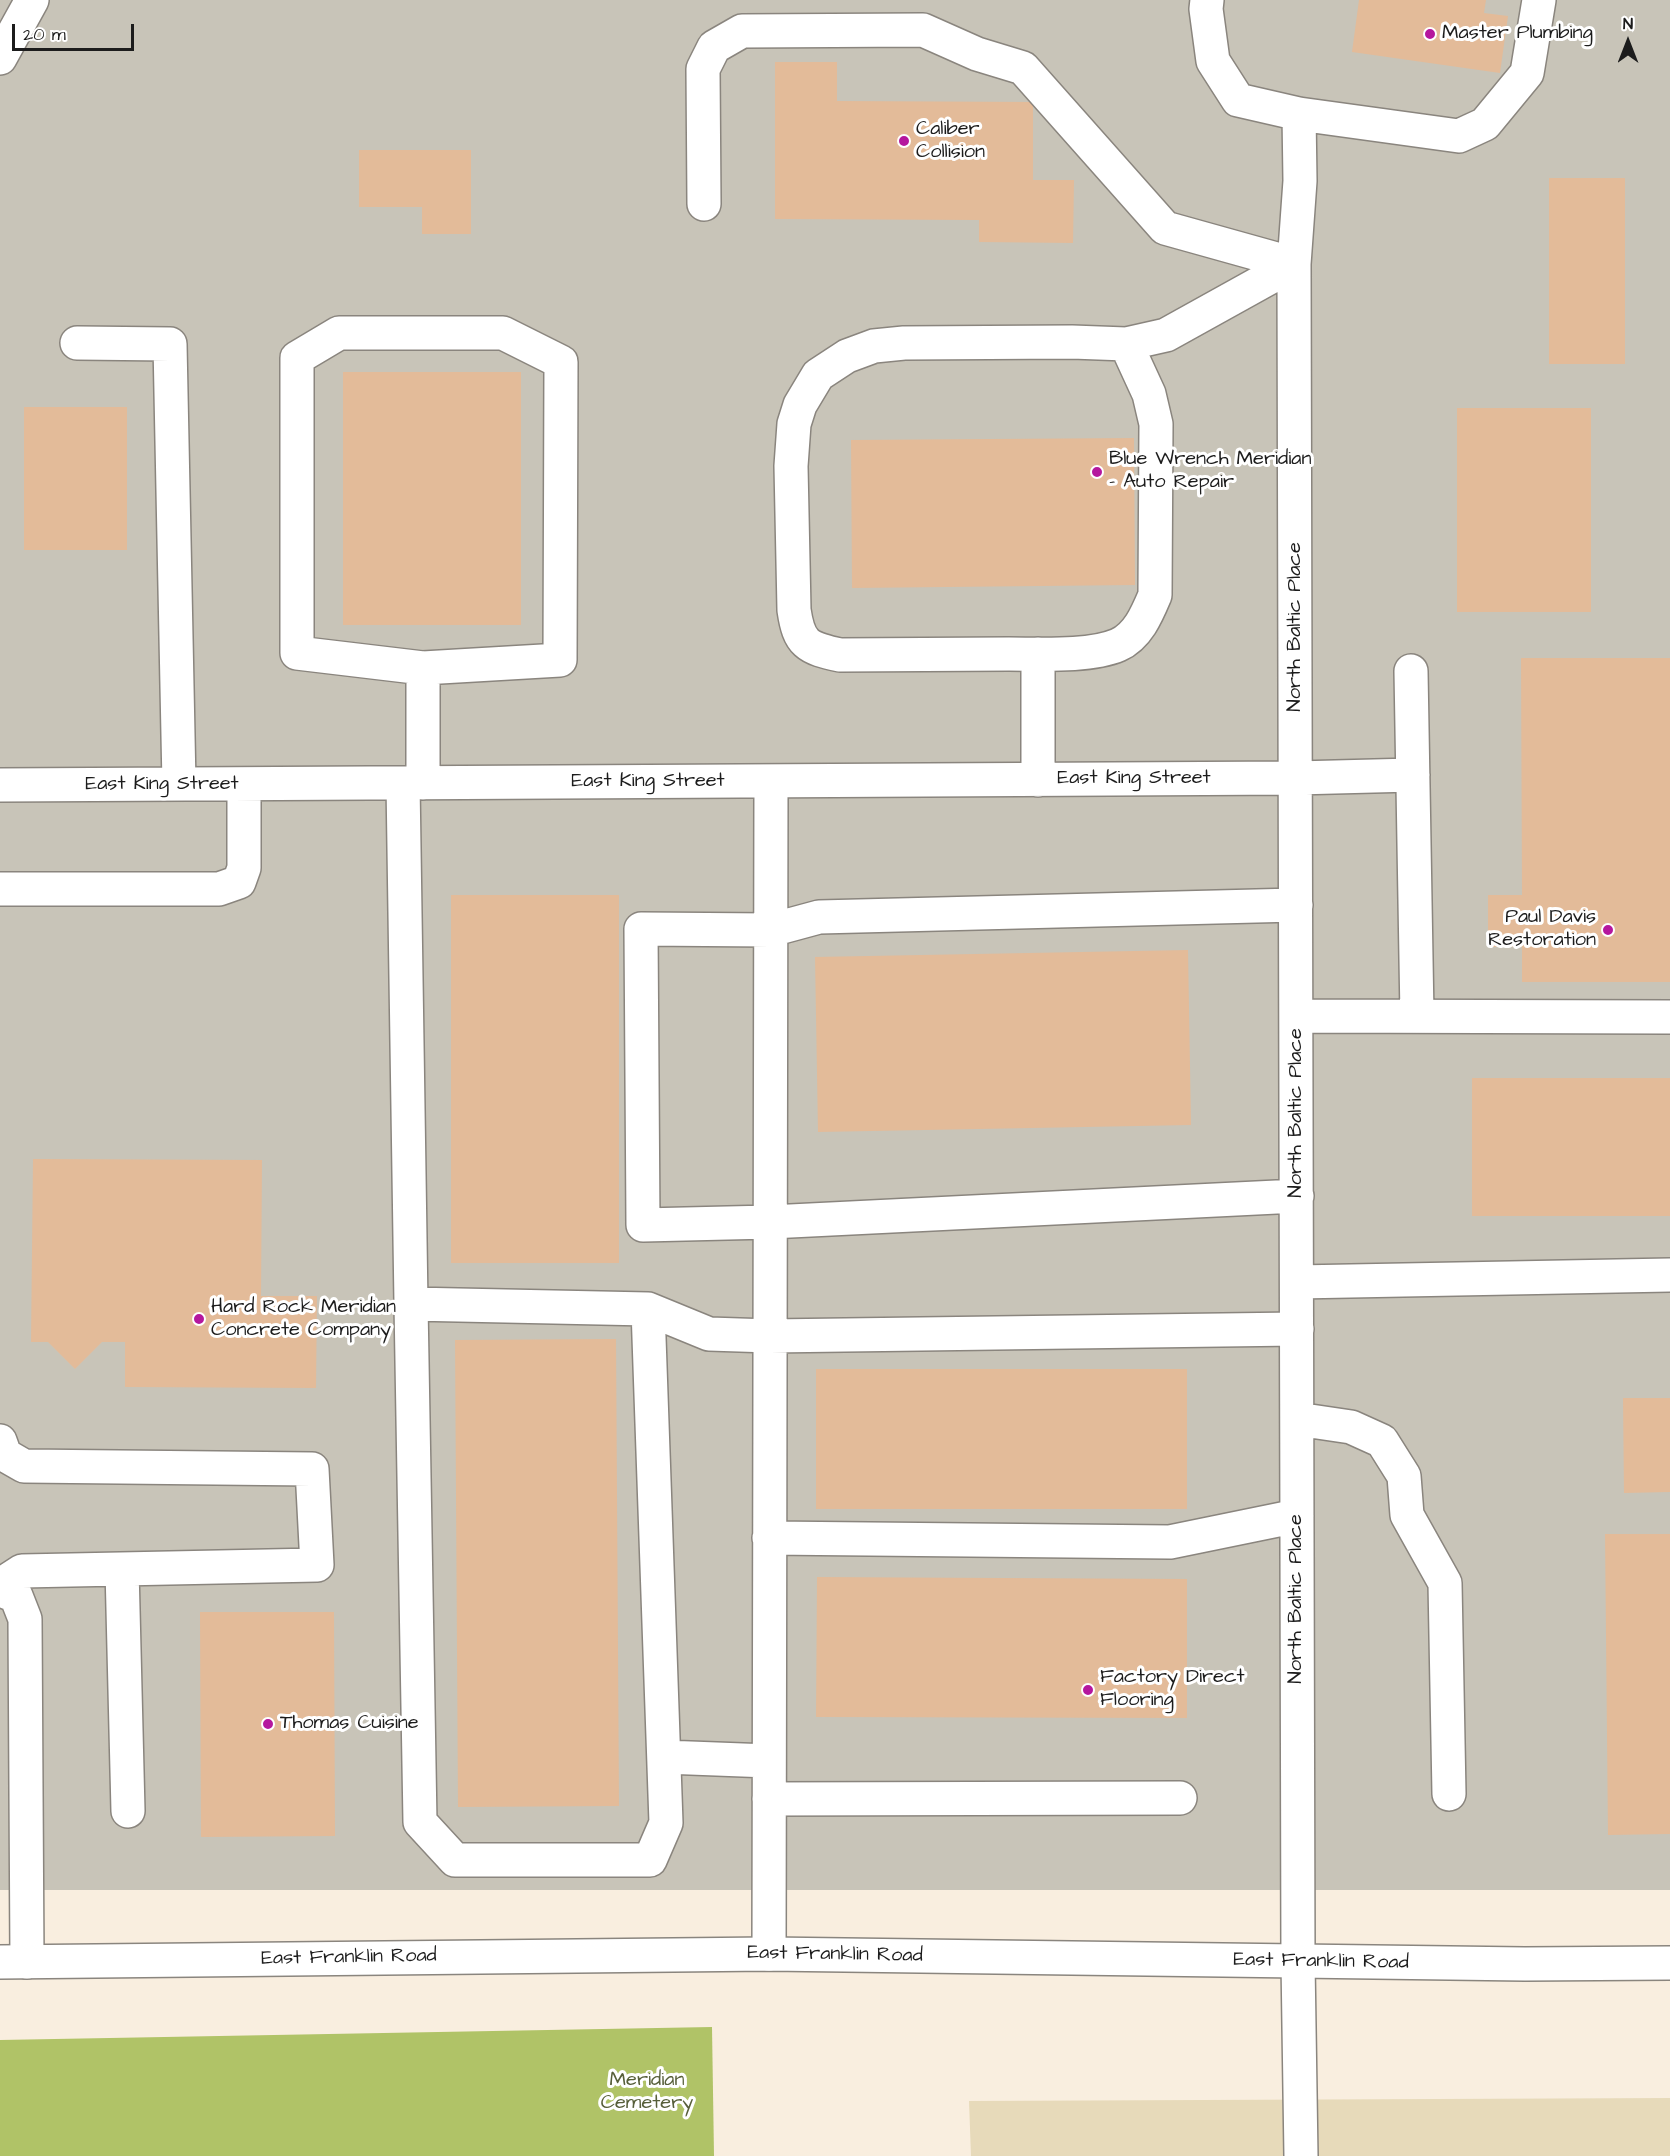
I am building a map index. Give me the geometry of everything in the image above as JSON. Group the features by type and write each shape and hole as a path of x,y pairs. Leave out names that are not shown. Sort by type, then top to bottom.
{"street":[{"path":"0,58 32,0"},
{"path":"1207,0 1206,9 1213,61 1238,99 1299,114 1459,136 1485,124 1527,73 1539,0"},
{"path":"704,204 703,69 714,47 742,32 922,30 977,54 1023,68 1165,228 1294,264"},
{"name":"North Baltic Place","path":"1299,114 1300,181 1294,264 1298,1962 1301,2156"},
{"path":"1126,344 1149,394 1156,424 1155,595 1148,613 1137,630 1120,644 1100,651 1038,654 840,655 815,650 803,639 796,627 794,610 791,466 794,424 800,405 818,375 847,356 874,345 1072,342 1126,344 1166,335 1294,264"},
{"path":"339,333 503,333 561,362 560,660 423,668 297,654 297,358 339,333"},
{"path":"77,344 170,344 179,784"},
{"path":"1038,654 1038,780"},
{"path":"423,668 413,783 411,1305 420,1822 455,1860 650,1860 666,1823 648,1309"},
{"path":"1411,671 1417,1016"},
{"name":"East King Street","path":"0,785 1038,780 1413,775"},
{"path":"769,1954 771,781"},
{"path":"0,889 219,889 239,882 244,868 244,784"},
{"path":"1296,905 819,917 771,930 641,929 643,1225 770,1222 1297,1196"},
{"path":"1297,1016 1670,1017"},
{"path":"1297,1282 1670,1275"},
{"path":"411,1305 648,1309 709,1334 770,1336 1297,1329"},
{"path":"1297,1419 1351,1427 1382,1441 1404,1476 1407,1515 1445,1583 1449,1794"},
{"path":"0,1441 5,1455 24,1466 312,1469 317,1565 22,1571 0,1585"},
{"path":"769,1538 1170,1542 1297,1516"},
{"path":"122,1569 128,1811"},
{"path":"0,1590 16,1596 25,1619 13,1962"},
{"path":"664,1757 769,1761"},
{"path":"769,1799 1180,1798"},
{"name":"East Franklin Road","path":"13,1962 769,1954 1298,1962 1670,1963"}],"shaded area":[{"path":"0,0 1670,0 1670,1890 0,1890"},
{"path":"1670,2098 1670,2156 971,2156 969,2101"}],"green space":[{"name":"Meridian Cemetery","path":"712,2027 714,2156 0,2156 0,2040"}],"building":[{"name":"Master Plumbing","path":"1359,0 1486,0 1484,13 1508,16 1500,73 1352,52"},
{"name":"Caliber Collision","path":"775,62 837,62 837,101 1033,102 1033,180 1074,180 1073,243 979,242 979,220 775,219"},
{"path":"359,150 471,150 471,234 422,234 422,207 359,207"},
{"path":"1549,178 1625,178 1625,364 1549,364"},
{"path":"343,372 521,372 521,625 343,625"},
{"path":"24,407 127,407 127,550 24,550"},
{"path":"1457,408 1591,408 1591,612 1457,612"},
{"path":"1134,438 1135,585 852,588 851,440"},
{"path":"1521,658 1670,658 1670,982 1522,982 1522,947 1488,947 1488,895 1522,895"},
{"path":"451,895 619,895 619,1263 451,1263"},
{"path":"1188,950 1191,1125 818,1132 815,957"},
{"path":"1472,1078 1670,1078 1670,1216 1472,1216"},
{"path":"33,1159 262,1160 261,1296 317,1296 316,1388 125,1387 125,1342 102,1342 75,1369 48,1342 31,1342"},
{"path":"616,1339 619,1806 458,1807 455,1340"},
{"path":"816,1369 1187,1369 1187,1509 816,1509"},
{"path":"1623,1398 1670,1398 1670,1492 1624,1493"},
{"path":"1605,1534 1670,1534 1670,1834 1608,1835"},
{"path":"817,1577 1187,1579 1187,1718 816,1717"},
{"name":"Thomas Cuisine","path":"200,1612 334,1612 335,1836 201,1837"}],"place":[{"name":"Master Plumbing","path":"1430,34"},
{"name":"Caliber Collision","path":"904,141"},
{"name":"Blue Wrench Meridian - Auto Repair","path":"1097,472"},
{"name":"Paul Davis Restoration","path":"1608,930"},
{"name":"Hard Rock Meridian Concrete Company","path":"199,1319"},
{"name":"Factory Direct Flooring","path":"1088,1690"},
{"name":"Thomas Cuisine","path":"268,1724"}]}
